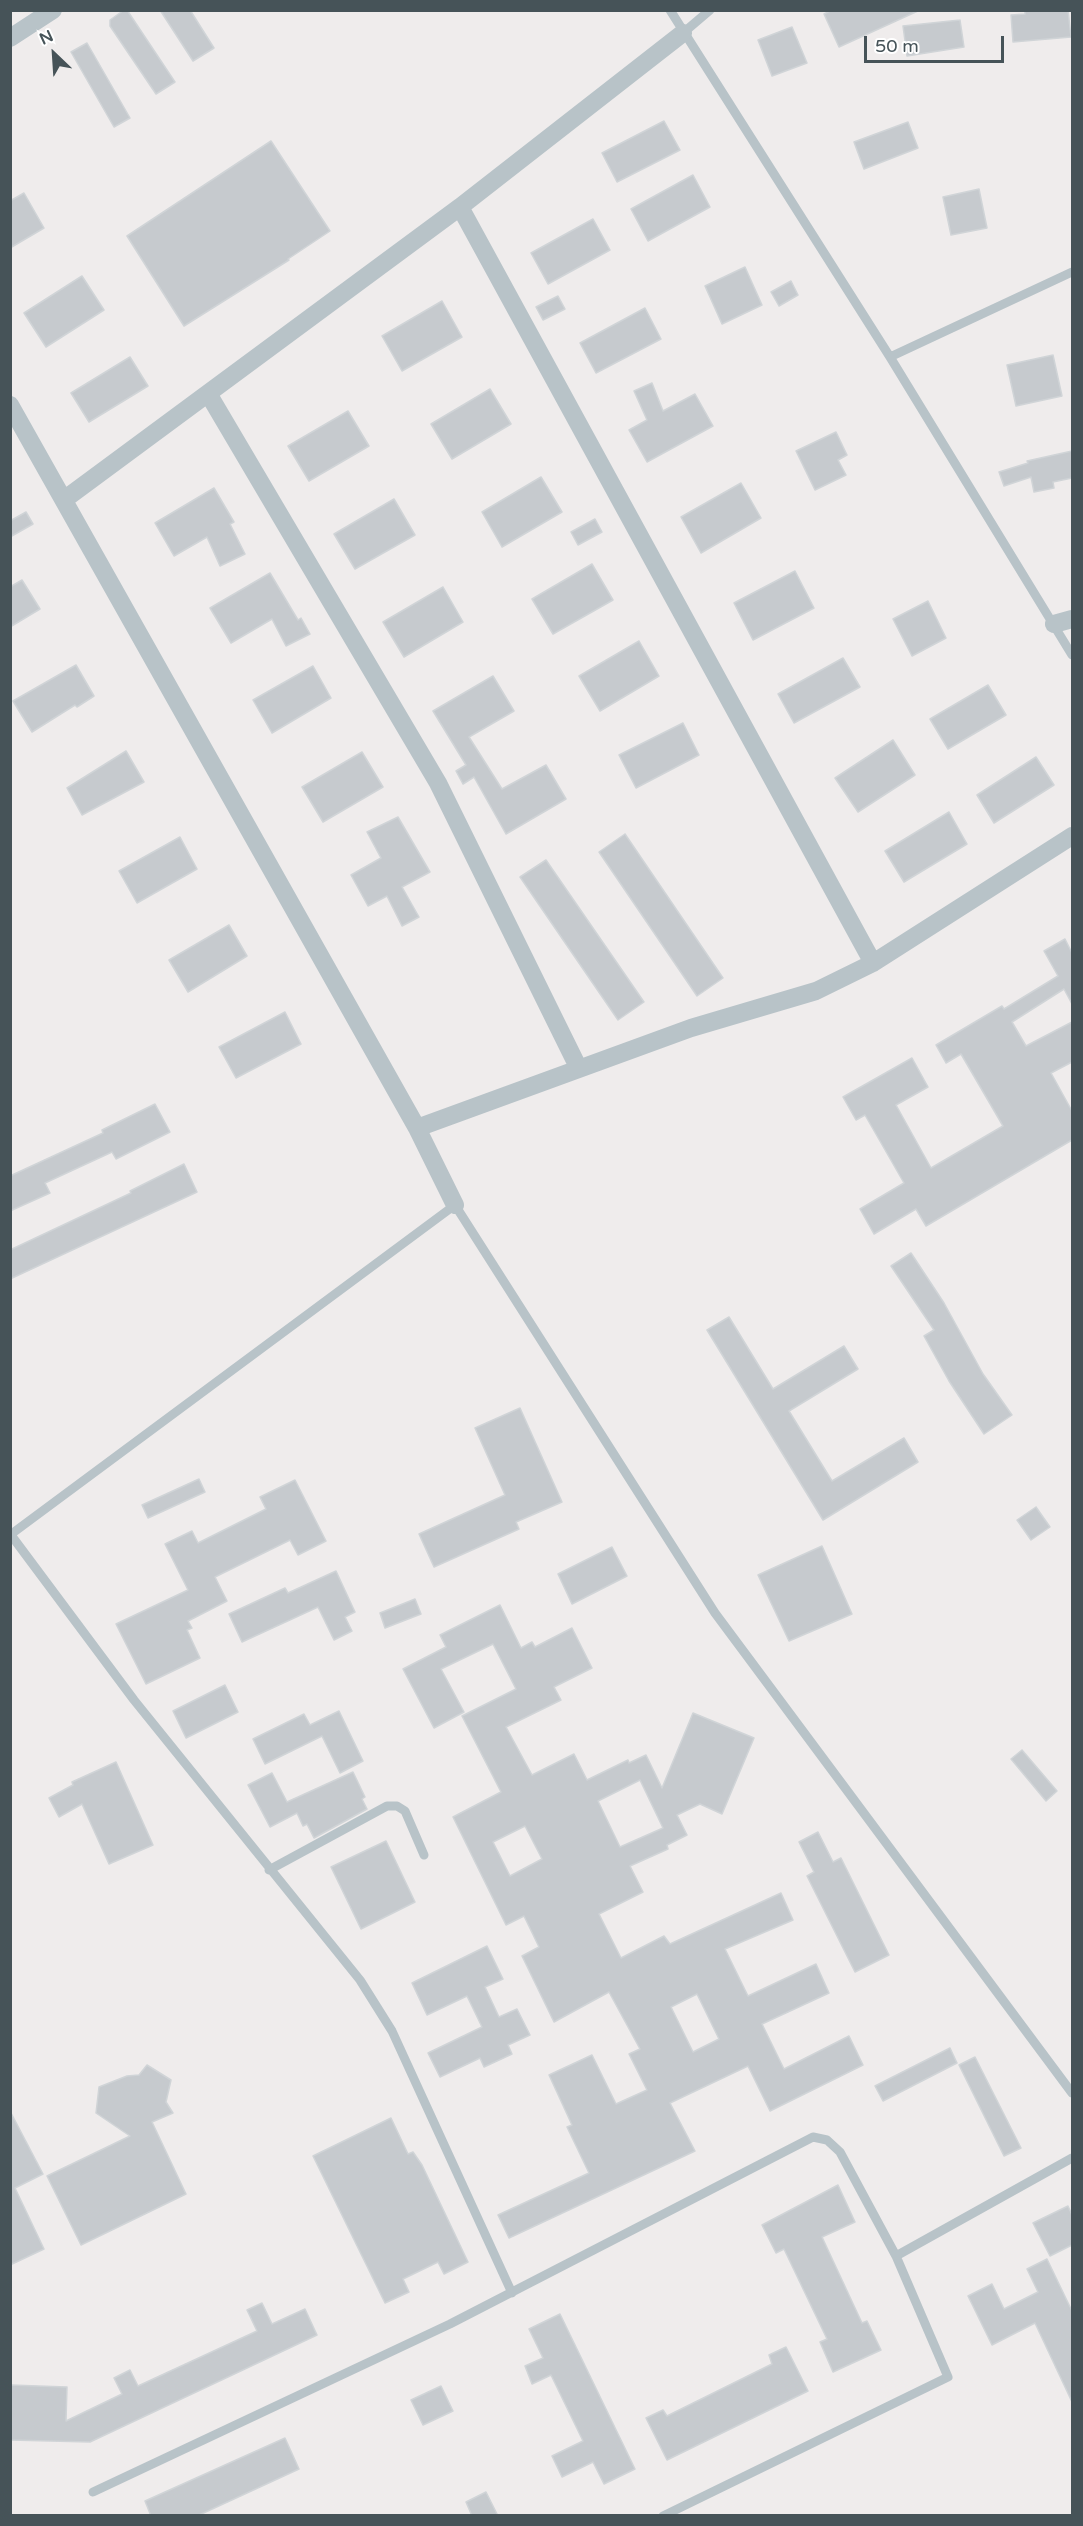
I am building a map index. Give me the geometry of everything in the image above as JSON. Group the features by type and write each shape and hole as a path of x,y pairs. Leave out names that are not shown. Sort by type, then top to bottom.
{"street":[{"path":"10,38 53,10"},
{"path":"65,499 460,207 683,33"},
{"path":"460,207 873,963"},
{"path":"208,395 438,783 579,1069"},
{"path":"10,405 65,499 417,1128 455,1205"},
{"path":"1054,624 1072,619"},
{"path":"417,1128 692,1028 816,991 873,963 1072,836"}],"lane":[{"path":"670,10 890,357 1072,655"},
{"path":"683,33 710,10"},
{"path":"890,357 1072,272"},
{"path":"512,2293 392,2031 360,1980 134,1700 11,1535 455,1205 715,1613 1072,2093"},
{"path":"269,1870 387,1806 397,1806 405,1811 424,1855"},
{"path":"93,2492 450,2324 813,2137 827,2139 840,2152 896,2256 948,2377 663,2516"},
{"path":"896,2256 1072,2158"}],"building":[{"path":"127,10 175,82 156,94 110,26 110,20"},
{"path":"160,10 190,10 214,48 193,61"},
{"path":"832,10 920,10 839,47 824,14"},
{"path":"1025,10 1068,10 1071,37 1013,42 1011,15 1025,14"},
{"path":"960,20 964,47 907,56 903,26"},
{"path":"792,27 807,63 772,76 758,40"},
{"path":"87,43 130,118 114,127 71,52"},
{"path":"664,121 680,150 617,182 602,153"},
{"path":"908,122 918,148 864,169 854,142"},
{"path":"271,141 330,231 289,260 184,326 127,236"},
{"path":"693,175 710,207 648,241 631,209"},
{"path":"979,189 987,228 951,235 943,197"},
{"path":"24,193 44,228 10,248 10,201"},
{"path":"593,219 610,250 548,284 531,253"},
{"path":"745,267 762,305 722,324 705,286"},
{"path":"82,276 104,310 46,347 24,313"},
{"path":"791,281 798,295 779,306 771,292"},
{"path":"558,296 565,309 543,320 536,307"},
{"path":"442,301 462,337 402,371 382,336"},
{"path":"645,308 661,339 596,373 580,343"},
{"path":"1053,355 1062,396 1016,406 1007,365"},
{"path":"130,357 148,386 89,422 71,393"},
{"path":"652,383 663,411 695,394 713,426 647,462 629,430 647,420 634,391"},
{"path":"490,389 511,424 452,459 431,424"},
{"path":"348,411 369,446 309,481 288,446"},
{"path":"836,432 847,455 838,460 846,475 815,490 796,451"},
{"path":"1072,451 1072,478 1053,482 1054,488 1034,492 1031,477 1004,486 999,472 1028,463 1027,461"},
{"path":"541,477 562,512 502,547 482,512"},
{"path":"741,483 761,518 701,553 681,517"},
{"path":"214,488 234,522 230,524 245,554 220,566 207,537 174,556 155,523"},
{"path":"394,499 415,535 355,569 334,534"},
{"path":"26,512 33,524 10,537 10,521"},
{"path":"595,519 602,532 578,545 571,532"},
{"path":"592,564 613,600 553,634 532,599"},
{"path":"795,571 814,608 753,640 734,603"},
{"path":"270,573 298,620 301,618 310,634 286,646 272,619 231,643 210,608"},
{"path":"22,580 40,609 10,627 10,587"},
{"path":"443,587 463,622 404,657 383,622"},
{"path":"928,601 946,638 912,656 893,619"},
{"path":"639,641 659,676 600,711 579,676"},
{"path":"843,658 860,687 794,723 778,694"},
{"path":"76,665 94,696 32,732 13,701"},
{"path":"313,666 331,698 272,733 253,700"},
{"path":"493,676 514,711 469,737 502,789 546,765 566,799 506,834 474,777 463,784 456,771 466,765 433,711"},
{"path":"988,685 1006,715 948,749 930,719"},
{"path":"683,723 699,755 636,788 619,755"},
{"path":"893,740 915,775 858,812 835,778"},
{"path":"126,751 144,782 82,815 67,788"},
{"path":"362,752 383,787 323,822 302,787"},
{"path":"1036,757 1054,785 994,823 977,795"},
{"path":"949,812 967,844 904,882 885,851"},
{"path":"398,817 430,872 402,887 419,917 402,926 387,896 368,906 351,875 381,858 367,832"},
{"path":"625,834 723,978 697,996 599,852"},
{"path":"180,837 197,869 137,903 119,871"},
{"path":"546,860 644,1002 618,1020 520,877"},
{"path":"229,925 247,956 188,992 169,960"},
{"path":"1065,939 1072,953 1072,1004 1064,989 1012,1022 1026,1046 1072,1022 1072,1062 1051,1073 1072,1111 1072,1140 926,1226 916,1209 874,1234 860,1209 904,1183 865,1115 856,1120 843,1097 912,1058 928,1087 896,1105 931,1168 1003,1126 961,1054 946,1063 936,1045 1002,1006 1004,1009 1058,976 1044,951"},
{"path":"285,1012 301,1044 236,1078 219,1047"},
{"path":"155,1104 170,1132 116,1159 112,1152 45,1183 50,1193 10,1211 10,1176 103,1133 102,1130"},
{"path":"184,1164 197,1192 10,1279 10,1250 131,1193 130,1191"},
{"path":"911,1253 944,1303 983,1374 1012,1415 984,1434 949,1381 924,1336 934,1330 891,1266"},
{"path":"729,1317 773,1389 844,1346 858,1369 789,1411 832,1481 904,1438 918,1462 823,1520 707,1330"},
{"path":"520,1408 562,1502 516,1522 519,1529 434,1567 419,1534 505,1495 475,1428"},
{"path":"199,1479 205,1492 148,1518 142,1505"},
{"path":"295,1480 326,1541 298,1555 290,1540 215,1577 227,1601 188,1621 192,1628 187,1630 200,1658 146,1684 116,1624 188,1590 165,1544 192,1531 198,1543 266,1509 260,1497"},
{"path":"1036,1507 1050,1527 1031,1540 1017,1520"},
{"path":"822,1546 852,1614 789,1641 758,1575"},
{"path":"612,1547 627,1576 572,1604 558,1574"},
{"path":"336,1571 355,1612 345,1617 352,1631 334,1640 318,1607 242,1642 229,1614 285,1588 288,1593"},
{"path":"415,1599 421,1614 385,1628 380,1613"},
{"path":"500,1605 521,1648 532,1642 535,1647 572,1628 592,1668 554,1687 561,1700 506,1727 532,1775 574,1754 587,1780 628,1760 629,1763 646,1755 662,1788 693,1713 754,1738 722,1814 700,1804 677,1815 687,1835 667,1845 668,1849 630,1866 643,1892 599,1914 621,1958 664,1936 670,1944 781,1893 793,1920 725,1949 748,1996 816,1964 829,1993 762,2024 784,2069 849,2036 863,2065 770,2111 748,2066 670,2103 695,2151 509,2238 498,2215 589,2173 567,2127 572,2125 549,2075 592,2055 616,2104 647,2090 629,2054 640,2049 609,1992 554,2022 522,1956 539,1947 524,1916 506,1925 453,1817 501,1792 462,1716 516,1689 493,1644 441,1669 464,1712 434,1728 403,1669 446,1647 440,1635","holes":["640,1780 663,1828 620,1847 598,1801","525,1826 542,1859 510,1876 493,1842","697,1994 719,2039 693,2052 671,2007"]},
{"path":"225,1685 238,1712 186,1738 173,1711"},
{"path":"339,1711 363,1761 340,1773 322,1736 265,1764 253,1739 304,1714 310,1725"},
{"path":"1022,1750 1057,1791 1046,1801 1011,1759"},
{"path":"116,1762 153,1845 109,1864 82,1804 59,1817 49,1798 73,1785 72,1782"},
{"path":"353,1772 365,1797 362,1799 367,1809 314,1838 307,1824 303,1826 297,1813 270,1827 248,1785 272,1773 287,1802"},
{"path":"818,1832 833,1862 841,1858 889,1955 855,1972 807,1876 814,1872 799,1842"},
{"path":"386,1841 415,1902 361,1929 331,1867"},
{"path":"487,1946 503,1979 485,1987 499,2017 517,2009 530,2035 508,2045 512,2054 484,2067 480,2058 440,2077 428,2053 482,2027 467,1996 427,2015 412,1983"},
{"path":"950,2048 957,2063 883,2101 875,2086"},
{"path":"975,2057 1021,2148 1004,2156 959,2065"},
{"path":"147,2065 171,2080 166,2102 173,2113 152,2122 186,2194 81,2245 47,2176 130,2136 96,2113 99,2087 127,2076 139,2075"},
{"path":"10,2111 43,2174 15,2188 44,2249 10,2265"},
{"path":"391,2118 408,2154 413,2152 422,2165 468,2262 444,2274 438,2262 403,2279 409,2292 385,2303 313,2156"},
{"path":"838,2185 855,2222 822,2237 862,2323 867,2321 881,2350 833,2372 820,2342 827,2339 784,2249 776,2253 762,2225"},
{"path":"1068,2206 1072,2215 1072,2245 1050,2256 1033,2223"},
{"path":"1047,2259 1072,2311 1072,2402 1035,2323 992,2345 968,2296 992,2284 1004,2309 1038,2292 1027,2269"},
{"path":"262,2303 272,2324 305,2309 317,2335 90,2442 10,2440 10,2385 67,2387 66,2421 122,2394 114,2378 130,2370 138,2386 257,2331 247,2310"},
{"path":"560,2314 635,2469 604,2484 593,2462 562,2477 552,2456 583,2441 551,2375 532,2384 525,2366 543,2358 529,2329"},
{"path":"786,2347 808,2391 667,2460 646,2418 663,2410 667,2416 772,2364 769,2355"},
{"path":"441,2386 453,2411 423,2425 411,2400"},
{"path":"285,2438 299,2469 197,2516 151,2516 145,2501"},
{"path":"486,2492 498,2516 472,2516 466,2502"}]}
